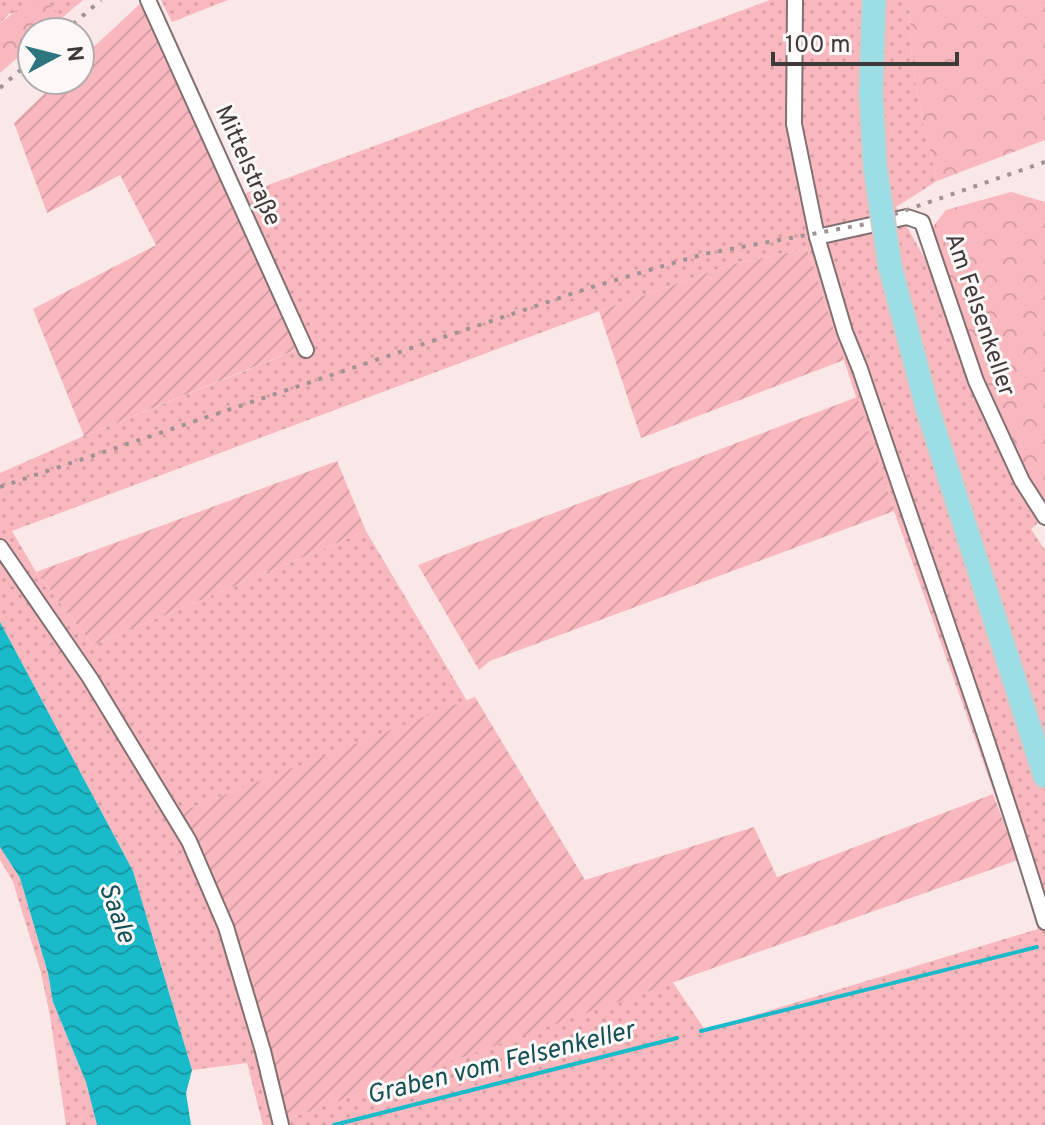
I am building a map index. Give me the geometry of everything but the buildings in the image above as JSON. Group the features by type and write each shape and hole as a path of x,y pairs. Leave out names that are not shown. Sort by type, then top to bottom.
{"main road":[{"path":"874,0 871,94 875,167 890,266 927,407 1045,776"}],"street":[{"name":"Mittelstraße","path":"148,0 306,350"},
{"path":"795,0 794,124 817,237 845,332 1004,788 1045,922"},
{"name":"Am Felsenkeller","path":"817,237 907,217 922,222 976,381 1022,481 1045,517"},
{"path":"0,547 90,678 189,841 226,927 263,1051 281,1125"}],"green space":[{"path":"0,0 83,0 64,16 47,3 9,14 0,24"},
{"path":"144,0 298,349 84,436 33,309 156,245 120,175 47,213 14,123 42,96 96,96 96,45"},
{"path":"161,0 228,0 172,22"},
{"path":"770,0 910,0 914,69 937,181 896,207 925,259 1015,482 1042,519 1031,529 1045,550 1045,1125 263,1125 247,1063 192,1070 133,871 0,622 0,473 309,345 244,194","holes":["807,249 894,511 1018,860 1038,929 705,1030 672,981 288,1119 239,945 178,813 467,701 366,531 93,645 36,572 12,531 599,311 733,264"]},
{"path":"910,0 1045,0 1045,140 937,181 914,69"},
{"path":"26,2 47,3 62,16 16,16 16,59 0,73 0,24"},
{"path":"1011,192 1045,202 1045,507 1010,442 970,352 932,228 946,210"},
{"path":"807,249 844,360 641,438 599,311 733,264"},
{"path":"857,397 894,511 490,661 479,670 418,565"},
{"path":"337,461 366,531 93,645 36,572"},
{"path":"475,697 585,880 754,827 777,877 993,794 1018,860 288,1119 239,945 178,813"},
{"path":"0,847 20,878 48,973 53,1002 86,1082 97,1125 66,1125 41,973 13,882 0,860"}],"water":[{"name":"Saale","path":"0,622 133,871 192,1070 186,1093 191,1125 97,1125 86,1082 53,1002 48,973 20,878 0,847"}],"waterway":[{"name":"Graben vom Felsenkeller","path":"701,1031 1037,947"},
{"name":"Graben vom Felsenkeller","path":"334,1125 677,1038"}],"railway":[{"path":"82,16 101,0"},
{"path":"0,88 16,74"},
{"path":"0,487 592,287 704,254 866,224 1045,162"}]}
